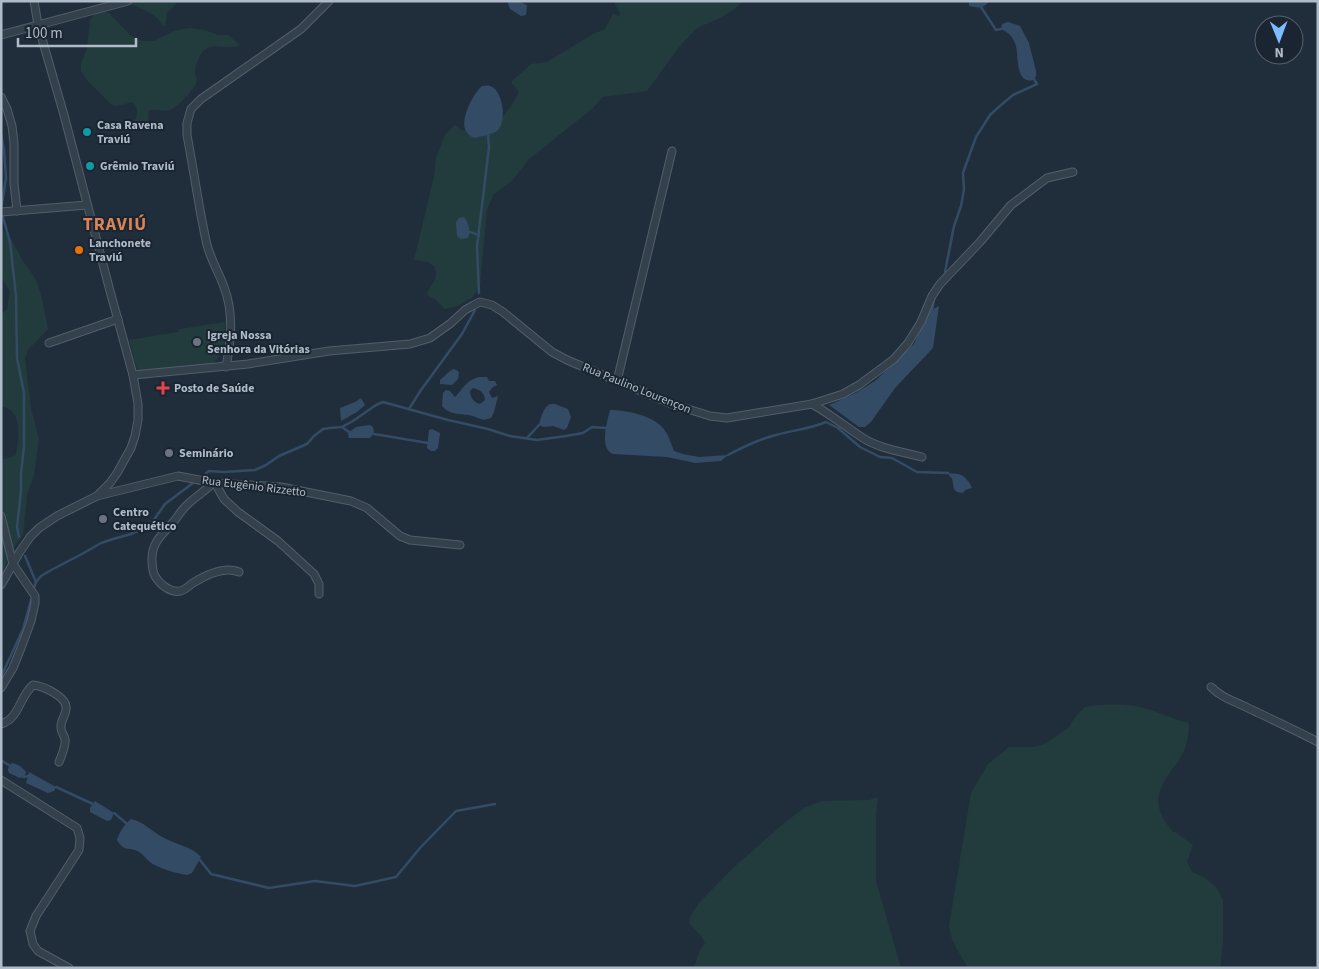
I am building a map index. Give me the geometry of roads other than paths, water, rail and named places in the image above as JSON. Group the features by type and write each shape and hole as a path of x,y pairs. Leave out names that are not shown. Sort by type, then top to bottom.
{"street":[{"path":"1,585 30,538 39,528 57,516 97,496 110,483 131,448 138,420 138,404 133,375 38,24 34,1"},
{"path":"1,34 128,1"},
{"path":"226,366 231,326 230,305 210,256 187,135 187,123 191,109 201,99 301,29 329,1"},
{"path":"1,97 12,126 17,211"},
{"path":"617,380 672,151"},
{"name":"Rua Paulino Lourençon","path":"133,375 289,359 329,351 410,344 430,338 465,310 480,302 492,305 503,312 552,352 567,360 672,404 710,416 726,418 812,404 843,394 866,381 894,359 915,332 932,296 940,284 980,242 1011,205 1047,178 1073,172"},
{"path":"1,212 87,205"},
{"path":"49,343 118,319"},
{"path":"812,404 864,439 879,446 922,456"},
{"name":"Rua Eugênio Rizzetto","path":"97,496 178,476 214,483 280,487 351,501 367,508 400,536 410,540 460,545"},
{"path":"239,572 233,570 220,571 206,576 183,590 176,592 159,582 154,575 152,553 159,537 187,505 214,483 224,499 238,512 278,541 314,574 319,584 319,594"},
{"path":"1,516 13,564 35,596 31,620 21,648 13,668 1,688"},
{"path":"1,724 11,720 27,690 33,685 40,685 62,698 66,704 66,710 61,723 65,744 59,762"},
{"path":"1211,687 1217,694 1226,699 1318,742"},
{"path":"1,780 77,828 80,838 79,850 36,916 30,931 33,944 38,951 69,968"}],"water":[{"path":"509,1 518,1 527,5 526,15 521,16 510,9"},
{"path":"969,1 989,1 983,7 978,7 969,6"},
{"path":"1008,22 1020,26 1029,43 1036,71 1036,76 1030,81 1023,78 1019,69 1013,38 1001,29 1002,24"},
{"path":"482,86 490,86 498,93 503,113 501,126 496,132 475,138 468,134 464,123 474,95"},
{"path":"464,217 469,232 468,238 461,239 457,236 456,222 459,218"},
{"path":"939,306 933,348 895,388 871,422 865,427 859,427 829,405 854,394 875,381 914,344 929,311"},
{"path":"454,369 459,373 458,379 452,385 440,384 440,380"},
{"path":"487,377 489,381 495,381 497,385 489,392 492,398 498,396 491,418 484,420 453,413 442,406 443,393 446,390 450,391 455,397 475,378","holes":["473,388 484,395 485,400 480,404 474,401 471,396 470,391"]},
{"path":"361,398 365,405 341,421 340,408"},
{"path":"550,404 568,409 571,417 567,428 564,430 553,426 544,427 539,425 544,410"},
{"path":"610,410 637,414 651,419 666,432 674,451 699,457 728,455 721,461 695,463 667,457 613,454 609,451 605,441"},
{"path":"369,425 374,430 370,438 349,438 348,433 356,427"},
{"path":"432,429 440,433 438,448 435,451 427,448 429,430"},
{"path":"948,473 962,475 972,488 965,490 963,493 957,492"},
{"path":"12,763 18,765 26,772 24,777 20,778 9,773 8,768"},
{"path":"29,772 56,787 54,791 48,793 26,783"},
{"path":"95,801 114,813 111,820 107,821 90,812 90,808"},
{"path":"131,819 166,839 189,848 201,857 192,873 187,875 161,868 151,863 139,852 122,846 117,840 119,834"}],"waterway":[{"path":"981,7 996,30 1001,29"},
{"path":"945,272 954,226 961,206 964,189 963,173 976,137 990,115 1013,95 1037,84 1034,79"},
{"path":"1,134 6,178 1,210"},
{"path":"479,293 477,247 489,147 488,135"},
{"path":"2,214 10,242 16,296 17,358 24,393 24,446 17,527 19,537"},
{"path":"470,232 479,235"},
{"path":"932,311 934,299"},
{"path":"409,409 462,334 475,310"},
{"path":"206,473 209,471 255,470 279,456 307,444 323,429 342,427 383,402 510,436 537,440 583,433 592,427 606,428"},
{"path":"728,455 764,439 826,422 838,428 860,447 880,457 892,458 917,472 948,473"},
{"path":"527,438 539,425"},
{"path":"342,427 349,432"},
{"path":"374,434 428,443"},
{"path":"34,588 41,576 53,569 101,543 144,528 153,521 165,504 193,483"},
{"path":"25,556 36,582"},
{"path":"1,677 23,629 31,600"},
{"path":"2,761 9,765"},
{"path":"24,777 28,776"},
{"path":"56,787 93,804"},
{"path":"200,860 211,874 269,888 315,881 355,886 396,877 420,848 456,811 495,804"},
{"path":"114,813 126,823"}],"place":[{"name":"Casa Ravena Traviú","path":"87,132"},
{"name":"Grêmio Traviú","path":"90,166"},
{"name":"Lanchonete Traviú","path":"79,250"},
{"name":"Igreja Nossa Senhora da Vitórias","path":"197,342"},
{"name":"Posto de Saúde","path":"163,388"},
{"name":"Seminário","path":"169,453"},
{"name":"Centro Catequético","path":"103,519"}],"district":[{"name":"TRAVIÚ","path":"115,224"}]}
